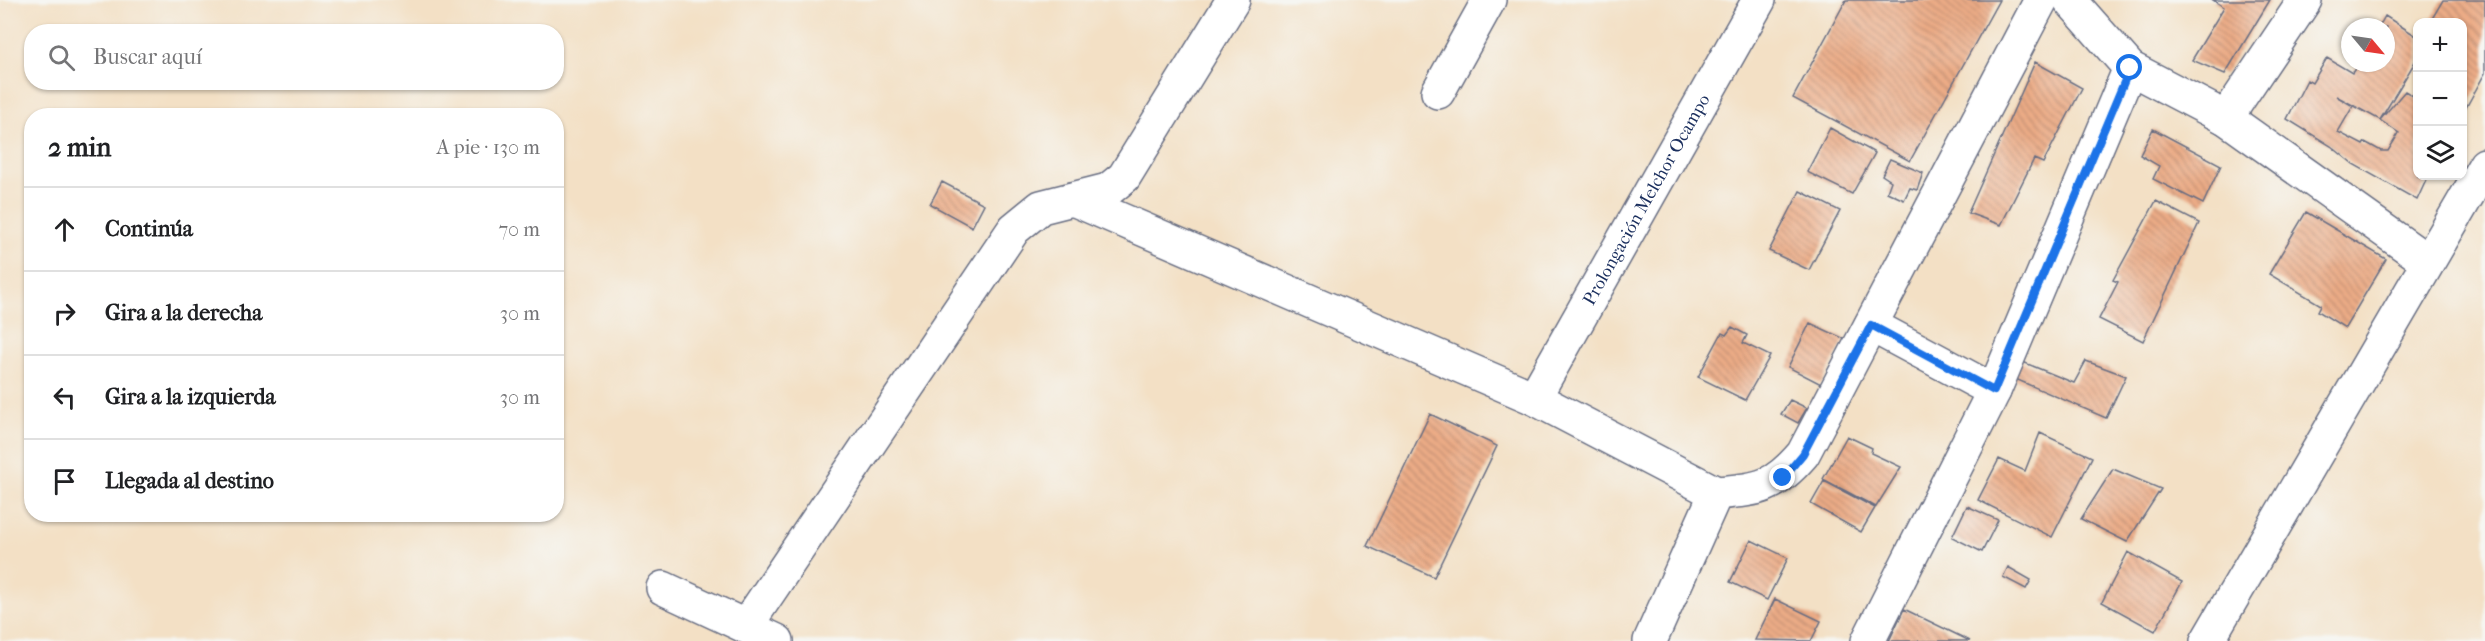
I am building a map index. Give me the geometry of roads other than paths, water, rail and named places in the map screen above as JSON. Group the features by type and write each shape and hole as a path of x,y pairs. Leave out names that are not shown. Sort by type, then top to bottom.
{"street":[{"path":"746,626 1014,229 1041,207 1108,190 1124,177 1233,0"},
{"path":"1438,92 1489,0"},
{"name":"Prolongación Melchor Ocampo","path":"1534,398 1759,0"},
{"path":"1073,199 1534,398 1716,493 1752,490 1783,478 1803,454 2041,0"},
{"path":"2070,0 2130,68 2226,118 2427,261"},
{"path":"2226,118 2305,0"},
{"path":"1868,641 1994,391 2130,68"},
{"path":"2207,641 2485,165"},
{"path":"1871,325 1994,391"},
{"path":"1650,641 1716,493"},
{"path":"663,588 777,641"}]}
